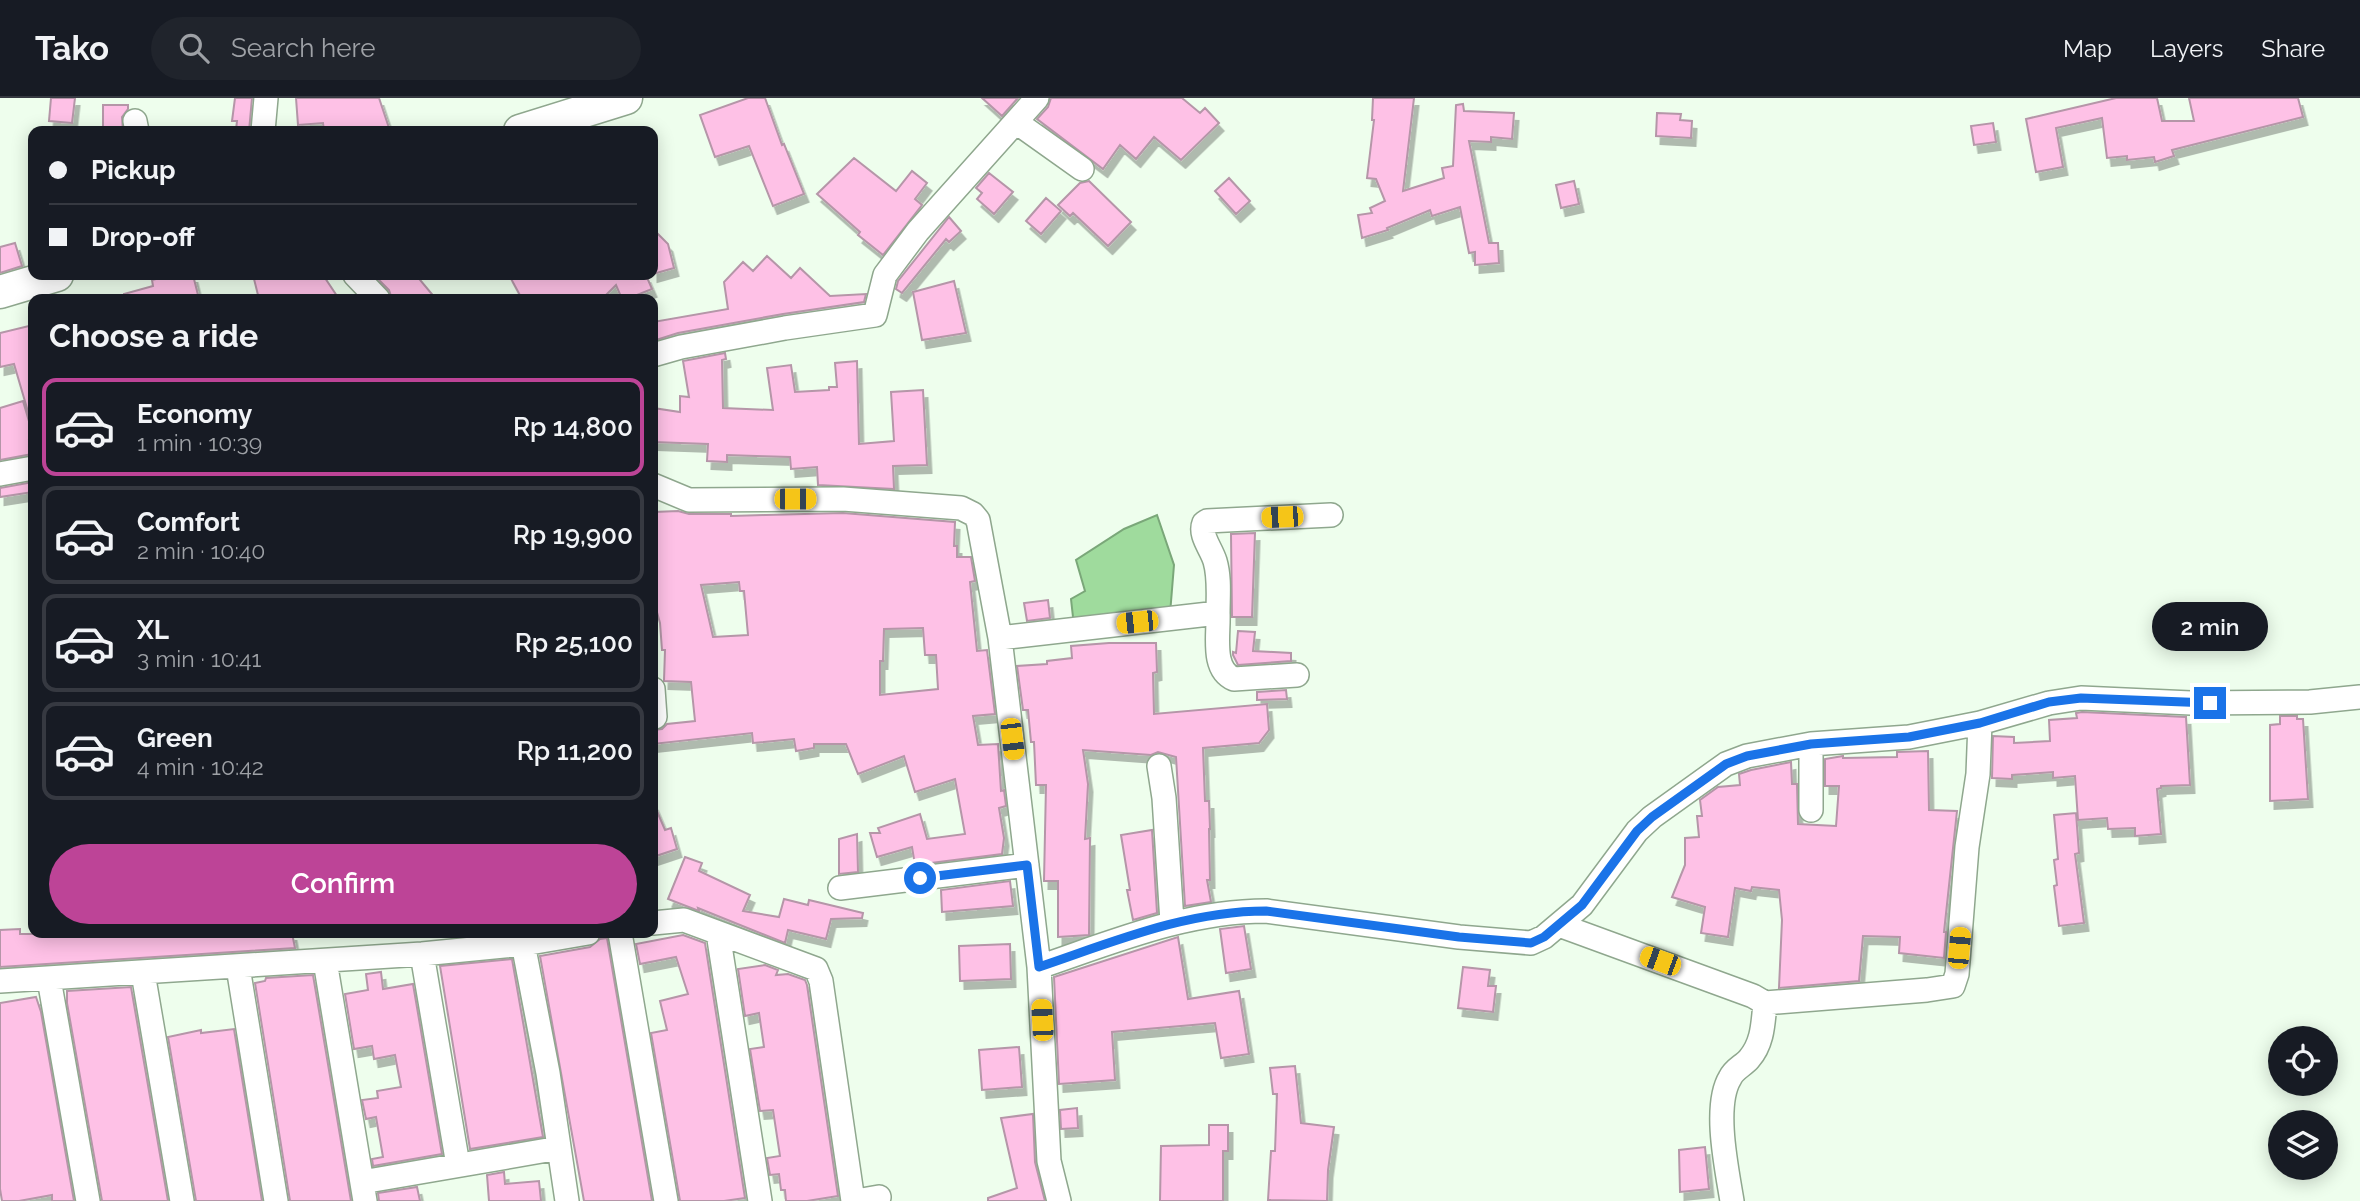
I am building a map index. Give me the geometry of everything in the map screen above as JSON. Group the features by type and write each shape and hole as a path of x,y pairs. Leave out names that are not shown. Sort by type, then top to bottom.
{"main road":[{"path":"536,126 626,98"},
{"path":"0,292 40,280"}],"street":[{"path":"263,126 266,98"},
{"path":"658,354 681,347 874,315 885,275 918,231 964,183 1037,98"},
{"path":"1016,122 1082,169"},
{"path":"360,280 373,294"},
{"path":"0,474 28,469"},
{"path":"658,487 689,500 843,499 967,510 973,513 980,526 1000,638 1039,967 1049,1161 1059,1201"},
{"path":"1297,674 1234,679 1226,675 1219,666 1219,577 1211,549 1203,534 1205,523 1331,515"},
{"path":"1000,638 1218,613"},
{"path":"1039,967 1172,922 1236,911 1266,911 1521,944 1538,941 1582,905 1637,831 1726,764 1747,756 1811,744 1909,737 1980,723 2049,702 2081,698 2191,704 2310,702 2360,697"},
{"path":"1559,925 1753,996 1765,1003 1953,986 1957,974 1967,847 1978,774 1980,723"},
{"path":"1811,744 1811,810"},
{"path":"1159,766 1164,797 1172,922"},
{"path":"840,888 1027,865"},
{"path":"658,923 684,920 816,969 855,1201 879,1197"},
{"path":"718,933 760,1201"},
{"path":"621,938 666,1201"},
{"path":"0,981 422,954 523,939 548,1073 567,1201"},
{"path":"422,954 458,1165"},
{"path":"325,961 363,1191 458,1165 559,1148"},
{"path":"238,967 276,1201"},
{"path":"143,973 182,1201"},
{"path":"49,979 88,1201"},
{"path":"1732,1201 1721,1124 1725,1094 1728,1080 1760,1043 1765,1003"}],"shaded area":[{"path":"1157,515 1174,565 1170,614 1074,626 1071,599 1085,591 1076,560 1124,529"}],"building":[{"path":"51,98 75,98 72,123 49,121"},
{"path":"235,98 252,98 249,126 236,126 237,121 232,121"},
{"path":"296,98 379,98 388,126 323,126 323,123 298,125"},
{"path":"748,98 765,98 804,194 773,206 749,146 715,157 700,115"},
{"path":"982,98 1018,98 1002,116"},
{"path":"1051,98 1182,98 1200,113 1205,108 1219,123 1181,160 1154,137 1136,159 1120,145 1103,169 1037,119 1048,107"},
{"path":"1373,98 1414,98 1403,191 1444,178 1442,168 1453,166 1456,105 1463,104 1464,111 1514,113 1512,139 1491,137 1491,142 1469,141 1489,243 1498,243 1499,263 1475,265 1475,252 1469,253 1460,207 1432,216 1430,210 1387,228 1388,230 1362,238 1358,215 1372,213 1370,208 1385,201 1376,179 1367,178 1374,120"},
{"path":"2116,98 2157,98 2162,121 2194,121 2189,98 2298,98 2303,117 2172,150 2174,156 2155,162 2154,157 2127,160 2127,156 2107,158 2102,118 2056,128 2063,167 2036,172 2026,119"},
{"path":"103,105 128,105 122,117 123,126 103,126"},
{"path":"1657,113 1681,114 1680,120 1692,121 1691,138 1656,136"},
{"path":"1993,123 1996,142 1974,145 1971,126"},
{"path":"854,158 896,191 912,171 927,183 915,199 922,205 883,255 858,235 860,232 817,194"},
{"path":"989,173 1013,192 994,214 977,199 982,193 976,188"},
{"path":"1229,178 1250,201 1236,214 1215,191"},
{"path":"1089,181 1131,222 1108,246 1073,213 1070,216 1058,205 1080,183"},
{"path":"1574,181 1579,204 1561,208 1556,185"},
{"path":"1046,198 1061,211 1041,234 1026,221"},
{"path":"949,217 961,231 949,242 946,239 902,293 896,289 898,281"},
{"path":"658,234 668,244 674,268 658,273"},
{"path":"15,243 22,266 0,273 0,247"},
{"path":"767,256 791,278 800,268 830,296 866,294 864,302 678,333 658,339 658,321 728,309 724,282 743,262 753,271"},
{"path":"152,280 194,280 198,294 124,294 153,286"},
{"path":"254,280 326,280 336,294 258,294"},
{"path":"379,280 420,280 432,294 390,294"},
{"path":"512,280 648,280 652,289 640,294 620,294 616,285 607,294 519,294"},
{"path":"954,281 966,333 922,340 913,292"},
{"path":"28,326 28,412 14,364 0,367 0,333"},
{"path":"725,353 726,359 722,360 723,408 773,410 767,368 791,365 795,392 829,390 829,387 837,387 835,363 857,361 859,444 894,441 891,392 923,390 927,465 893,466 894,489 818,485 817,467 791,469 790,457 727,455 727,462 707,461 708,444 658,442 658,409 680,412 680,396 689,397 683,361"},
{"path":"23,401 28,418 28,455 0,460 0,408"},
{"path":"28,483 28,493 0,497 0,488"},
{"path":"658,512 731,516 843,513 955,522 954,546 957,546 957,557 971,557 975,581 970,582 977,651 987,650 995,714 973,716 978,745 998,744 1001,791 1004,790 1006,806 999,808 1004,838 1002,854 915,865 912,847 877,857 870,833 880,833 878,828 920,814 927,839 965,834 955,779 915,792 904,756 858,774 846,744 814,744 814,748 796,751 794,739 753,743 752,733 658,743 658,729 667,724 695,721 691,682 664,681 665,650 662,650","holes":["739,582 740,591 744,591 748,635 713,637 701,585","923,628 925,655 936,655 938,689 880,695 884,629"]},
{"path":"1255,533 1252,617 1232,617 1231,534"},
{"path":"1048,600 1050,618 1027,621 1024,603"},
{"path":"1238,631 1255,632 1253,651 1291,653 1291,661 1238,665 1233,652 1236,653"},
{"path":"1156,643 1157,672 1153,673 1154,714 1267,704 1269,730 1259,743 1203,748 1205,801 1209,801 1210,880 1207,880 1211,902 1185,906 1176,757 1158,752 1151,755 1083,750 1088,784 1085,839 1090,838 1089,935 1058,937 1058,881 1044,881 1046,785 1036,785 1034,742 1031,742 1028,710 1023,710 1017,666 1047,664 1047,661 1072,658 1071,646"},
{"path":"1286,690 1287,699 1257,700 1257,692"},
{"path":"2076,713 2186,717 2190,785 2161,786 2157,789 2161,834 2135,836 2135,828 2108,829 2107,818 2078,820 2075,776 2053,778 2053,772 2012,775 2012,779 1992,778 1993,736 2014,737 2014,743 2050,741 2049,720 2077,718"},
{"path":"2280,716 2297,716 2297,719 2303,719 2308,799 2270,801 2270,725 2280,724"},
{"path":"1928,751 1929,810 1957,811 1944,932 1944,958 1899,953 1900,937 1863,936 1859,981 1779,988 1782,920 1779,890 1752,887 1751,891 1735,888 1728,937 1701,933 1705,907 1672,897 1685,865 1685,838 1699,837 1697,816 1702,816 1700,800 1718,787 1740,785 1739,774 1791,762 1792,784 1797,784 1798,824 1836,826 1839,786 1825,786 1825,759 1843,756 1897,757 1897,752"},
{"path":"2076,813 2079,853 2075,854 2084,923 2059,926 2054,886 2057,885 2054,860 2058,859 2054,815"},
{"path":"658,814 665,830 671,828 677,849 658,855"},
{"path":"1152,830 1157,913 1133,920 1121,835"},
{"path":"857,834 858,872 839,874 839,839"},
{"path":"685,857 702,863 699,871 750,895 743,911 779,917 784,899 808,905 809,900 863,913 862,918 831,919 826,939 788,930 785,943 698,908 699,911 668,899"},
{"path":"1010,881 1013,906 942,912 941,890"},
{"path":"1244,926 1251,969 1226,973 1220,929"},
{"path":"20,929 20,934 28,934 28,938 293,938 295,948 0,967 0,930"},
{"path":"683,935 705,943 745,1198 680,1201 651,1033 667,1030 660,1001 688,994 676,957 640,964 636,944"},
{"path":"1178,937 1188,999 1239,991 1249,1054 1221,1058 1215,1023 1112,1032 1115,1080 1059,1084 1054,977"},
{"path":"607,938 652,1201 584,1201 540,956 590,947 600,939"},
{"path":"1010,944 1011,979 960,981 959,946"},
{"path":"512,959 543,1137 470,1149 440,966"},
{"path":"765,965 778,970 776,975 788,974 805,980 807,985 838,1196 786,1201 779,1174 770,1175 767,1158 780,1156 773,1110 760,1111 750,1049 764,1047 759,1013 745,1016 738,969"},
{"path":"1463,967 1490,970 1488,986 1496,986 1493,1012 1458,1008"},
{"path":"381,972 383,989 413,984 442,1154 373,1166 372,1159 383,1157 376,1117 366,1119 362,1100 378,1098 377,1091 401,1087 395,1055 374,1059 372,1046 354,1049 345,994 368,990 366,974"},
{"path":"313,975 351,1201 290,1201 255,983 265,981 266,978"},
{"path":"131,987 168,1201 102,1201 67,1003 67,991"},
{"path":"36,997 41,1012 74,1201 52,1201 52,1195 2,1201 0,1003"},
{"path":"234,1029 262,1201 196,1201 168,1037 201,1030 201,1033"},
{"path":"1019,1047 1022,1087 982,1090 979,1050"},
{"path":"1295,1066 1301,1123 1334,1127 1327,1201 1268,1200 1271,1151 1275,1151 1277,1094 1273,1094 1270,1068"},
{"path":"1077,1108 1078,1128 1061,1129 1060,1110"},
{"path":"1033,1114 1035,1162 1045,1201 988,1201 988,1198 1017,1188 1001,1118"},
{"path":"1209,1125 1228,1125 1228,1151 1223,1151 1223,1201 1160,1201 1161,1146 1209,1145"},
{"path":"1705,1147 1709,1189 1680,1192 1679,1150"},
{"path":"504,1172 505,1184 539,1181 541,1201 489,1201 487,1175"},
{"path":"417,1187 420,1201 379,1201 378,1193"}],"route":[{"path":"920,878 1027,865 1039,967 1172,922 1236,911 1266,911 1459,937 1531,943 1544,937 1582,905 1637,831 1652,817 1726,764 1747,756 1811,744 1909,737 1980,723 2049,702 2081,698 2210,703"}]}
